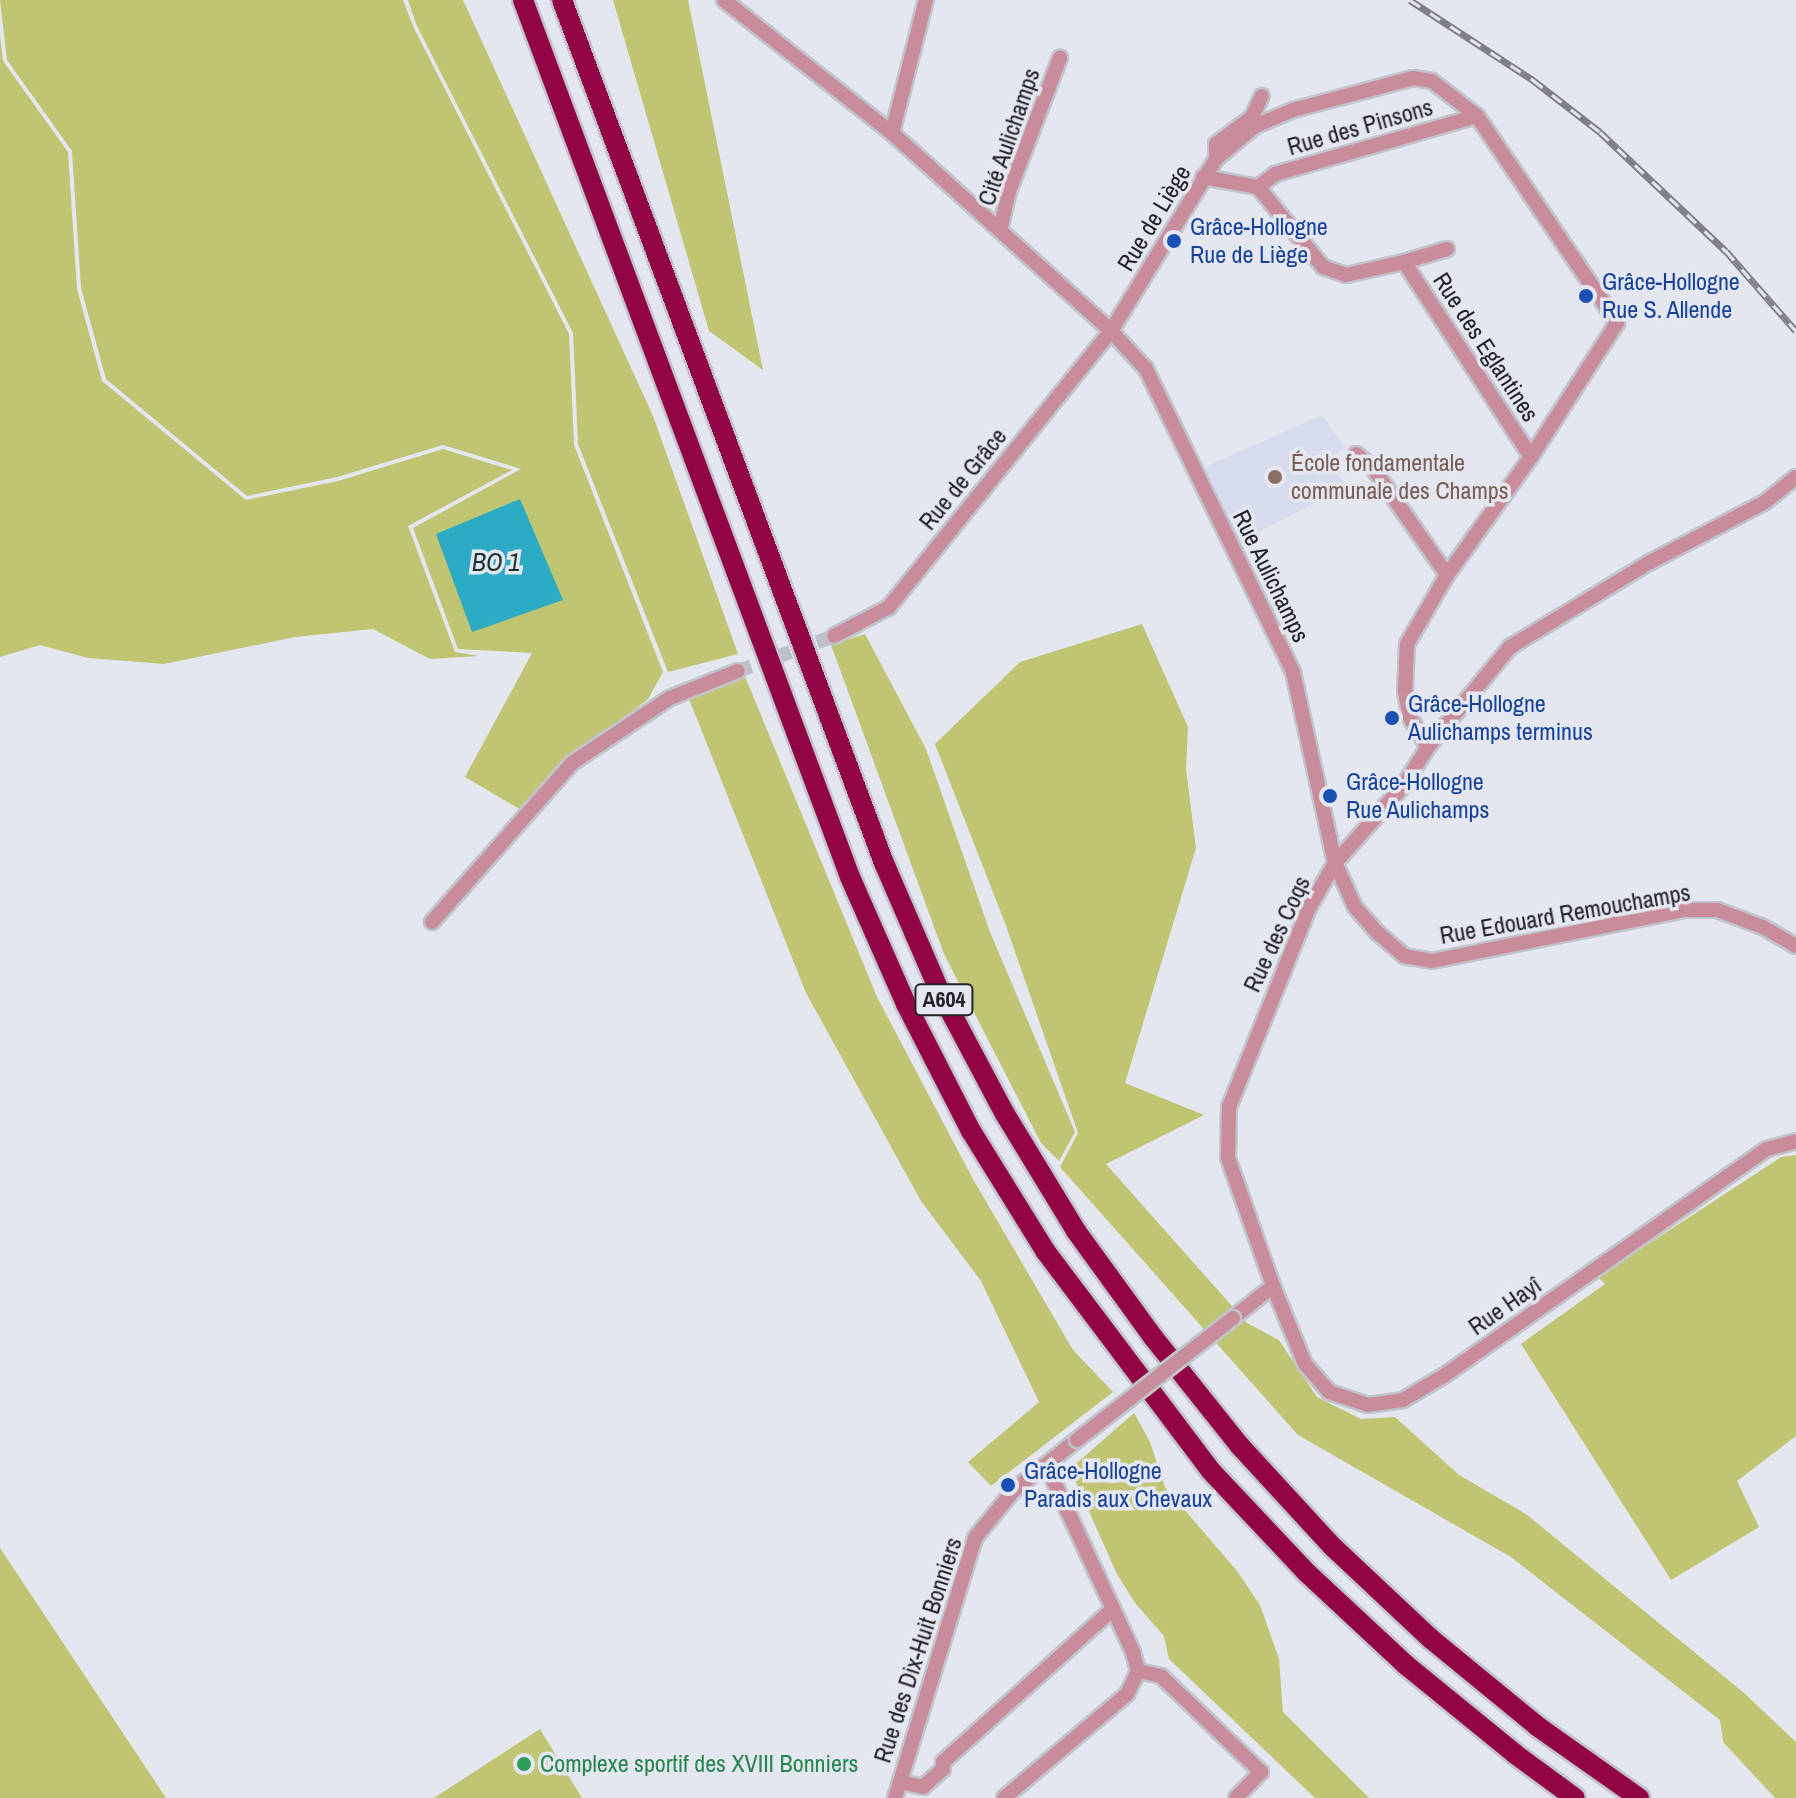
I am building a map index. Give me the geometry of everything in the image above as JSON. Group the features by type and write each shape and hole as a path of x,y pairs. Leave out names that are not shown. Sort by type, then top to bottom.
{"highway":[{"name":"A604","path":"523,0 850,877 906,1004 971,1131 1046,1252 1210,1470 1306,1572 1406,1665 1515,1754 1575,1798"},
{"name":"A604","path":"562,0 884,863 939,990 1005,1114 1076,1231 1153,1337 1240,1446 1312,1525 1430,1638 1537,1726 1639,1798"}],"street":[{"name":"Cité Aulichamps","path":"724,0 892,133 1111,331"},
{"path":"892,133 926,0"},
{"name":"Cité Aulichamps","path":"1000,230 1008,194 1060,58"},
{"path":"1216,159 1255,126 1293,110 1413,78 1432,81 1477,116 1617,323 1531,457 1447,575 1407,644 1405,692 1410,718 1428,747"},
{"name":"Rue de Liège","path":"1111,331 1216,159 1216,144 1252,117 1262,96"},
{"name":"Rue des Pinsons","path":"1258,187 1275,174 1477,116"},
{"path":"1203,177 1258,187"},
{"name":"Rue des Eglantines","path":"1258,187 1323,267 1346,275 1447,249"},
{"name":"Rue des Eglantines","path":"1404,262 1531,457"},
{"name":"Rue de Grâce","path":"834,636 889,607 1111,331"},
{"name":"Rue Aulichamps","path":"1111,331 1146,369 1293,672 1335,863"},
{"path":"1356,454 1373,468 1447,575"},
{"name":"Rue des Coqs","path":"1273,1286 1228,1158 1229,1107 1303,922 1335,863 1403,786 1428,747 1510,647 1650,562 1765,502 1796,477"},
{"path":"432,922 572,763 670,698 738,671"},
{"name":"Rue Edouard Remouchamps","path":"1335,863 1355,907 1404,956 1432,961 1464,957 1685,910 1717,910 1763,927 1796,946"},
{"name":"Rue Hayî","path":"1273,1286 1305,1364 1329,1392 1368,1405 1403,1400 1445,1375 1767,1149 1796,1141"},
{"name":"Rue des Dix-Huit Bonniers","path":"895,1798 975,1538 1013,1491 1273,1286"},
{"path":"1004,1798 1127,1694 1138,1671 1113,1609 1046,1465"},
{"name":"Rue des Dix-Huit Bonniers","path":"900,1782 923,1787 943,1769 943,1762 1113,1609"},
{"path":"1138,1671 1161,1676 1261,1772 1236,1798"}],"shaded area":[{"name":"École fondamentale communale des Champs","path":"1322,415 1345,447 1330,459 1346,487 1240,541 1205,467"}],"green space":[{"path":"0,0 403,0 413,26 569,334 574,445 663,672 648,699 569,760 521,810 465,777 532,653 458,649 413,528 521,469 443,445 337,477 247,496 106,379 81,288 72,151 7,60"},
{"path":"408,0 463,0 653,416 738,654 668,672 578,444 573,333 416,24"},
{"path":"613,0 688,0 763,370 709,331"},
{"path":"0,35 3,61 68,152 77,289 102,381 246,500 338,481 443,449 512,470 408,526 455,652 479,656 430,659 373,629 295,637 164,664 88,658 40,645 0,657"},
{"path":"1142,624 1188,727 1186,769 1196,848 1125,1083 1204,1115 1106,1164 1247,1323 1279,1340 1317,1397 1361,1419 1395,1417 1459,1475 1526,1514 1744,1693 1796,1742 1796,1798 1775,1798 1723,1742 1720,1720 1511,1557 1298,1435 1060,1167 1078,1133 1005,923 935,744 1020,662"},
{"path":"865,634 926,749 990,932 1075,1132 1059,1161 1041,1143 944,954 831,645"},
{"path":"744,674 877,997 974,1181 1073,1350 1113,1392 991,1486 968,1462 1039,1402 981,1281 921,1201 806,993 689,699"},
{"path":"1796,1155 1796,1436 1737,1481 1759,1527 1671,1580 1521,1344 1605,1284 1598,1277 1781,1157"},
{"path":"1134,1413 1150,1442 1165,1487 1237,1571 1260,1605 1279,1659 1283,1712 1369,1798 1315,1798 1169,1659 1164,1636 1135,1603 1117,1574 1070,1469"},
{"path":"0,1548 166,1798 0,1798"},
{"name":"Complexe sportif des XVIII Bonniers","path":"540,1729 582,1798 434,1798"}],"water":[{"name":"BO 1","path":"520,499 563,600 472,632 436,534"}],"tunnel":[{"path":"738,671 834,636"}],"railway":[{"path":"1410,0 1533,80 1600,132 1726,251 1796,331"}],"place":[{"name":"Grâce-Hollogne Rue de Liège","path":"1174,241"},
{"name":"Grâce-Hollogne Rue S. Allende","path":"1586,296"},
{"name":"École fondamentale communale des Champs","path":"1275,477"},
{"name":"Grâce-Hollogne Aulichamps terminus","path":"1392,718"},
{"name":"Grâce-Hollogne Rue Aulichamps","path":"1330,796"},
{"name":"Grâce-Hollogne Paradis aux Chevaux","path":"1008,1485"},
{"name":"Complexe sportif des XVIII Bonniers","path":"524,1764"}]}
